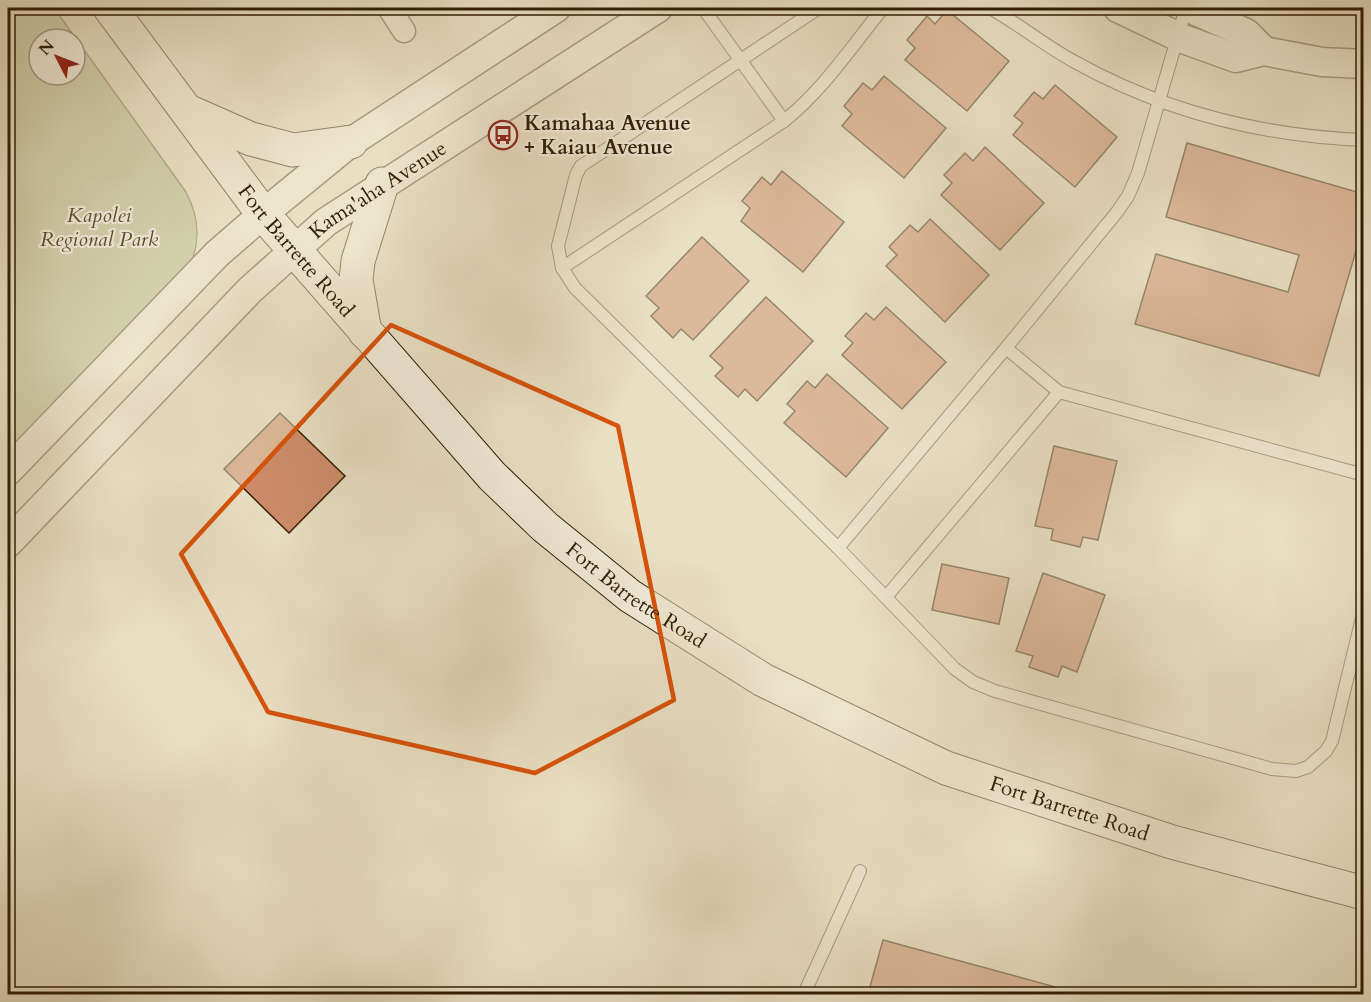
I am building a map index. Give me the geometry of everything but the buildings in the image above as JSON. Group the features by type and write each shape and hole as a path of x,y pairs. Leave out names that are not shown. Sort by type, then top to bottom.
{"main road":[{"name":"Fort Barrette Road","path":"110,8 263,214 492,476 545,527 630,596 763,680 946,768 1172,842 1364,893"},
{"path":"187,110 251,139 293,150 351,142"},
{"path":"365,332 356,280 358,261 382,184"}],"street":[{"path":"389,8 404,31"},
{"path":"8,471 217,254 263,214 351,142 556,8"},
{"name":"Kama'aha Avenue","path":"8,543 250,290 326,222 658,8"},
{"path":"1118,8 1178,37 1236,58 1264,51 1322,62 1364,64"},
{"path":"1187,8 1246,33 1264,51"}],"lane":[{"path":"703,8 784,121"},
{"path":"819,8 581,166 576,175 558,246 561,268 575,288 886,597 955,669 973,682 1007,694 1284,771 1308,767 1326,752 1332,741 1364,610"},
{"path":"561,268 784,121 813,96 883,8"},
{"path":"990,8 1073,61 1110,81 1159,101 1232,124 1278,133 1324,139 1364,140"},
{"path":"837,548 1006,348 1128,196 1138,173 1187,8"},
{"path":"1006,348 1059,392 1364,475"},
{"path":"886,597 1059,392"},
{"path":"804,994 860,871"}],"highlighted area":[{"path":"391,325 618,426 674,700 535,773 268,712 181,554"}],"green space":[{"name":"Kapolei Regional Park","path":"8,8 54,8 68,27 27,27 27,87 87,87 87,54 186,192 194,210 197,228 196,247 190,265 8,454"}],"place":[{"name":"Kamahaa Avenue + Kaiau Avenue","path":"503,135"}]}
